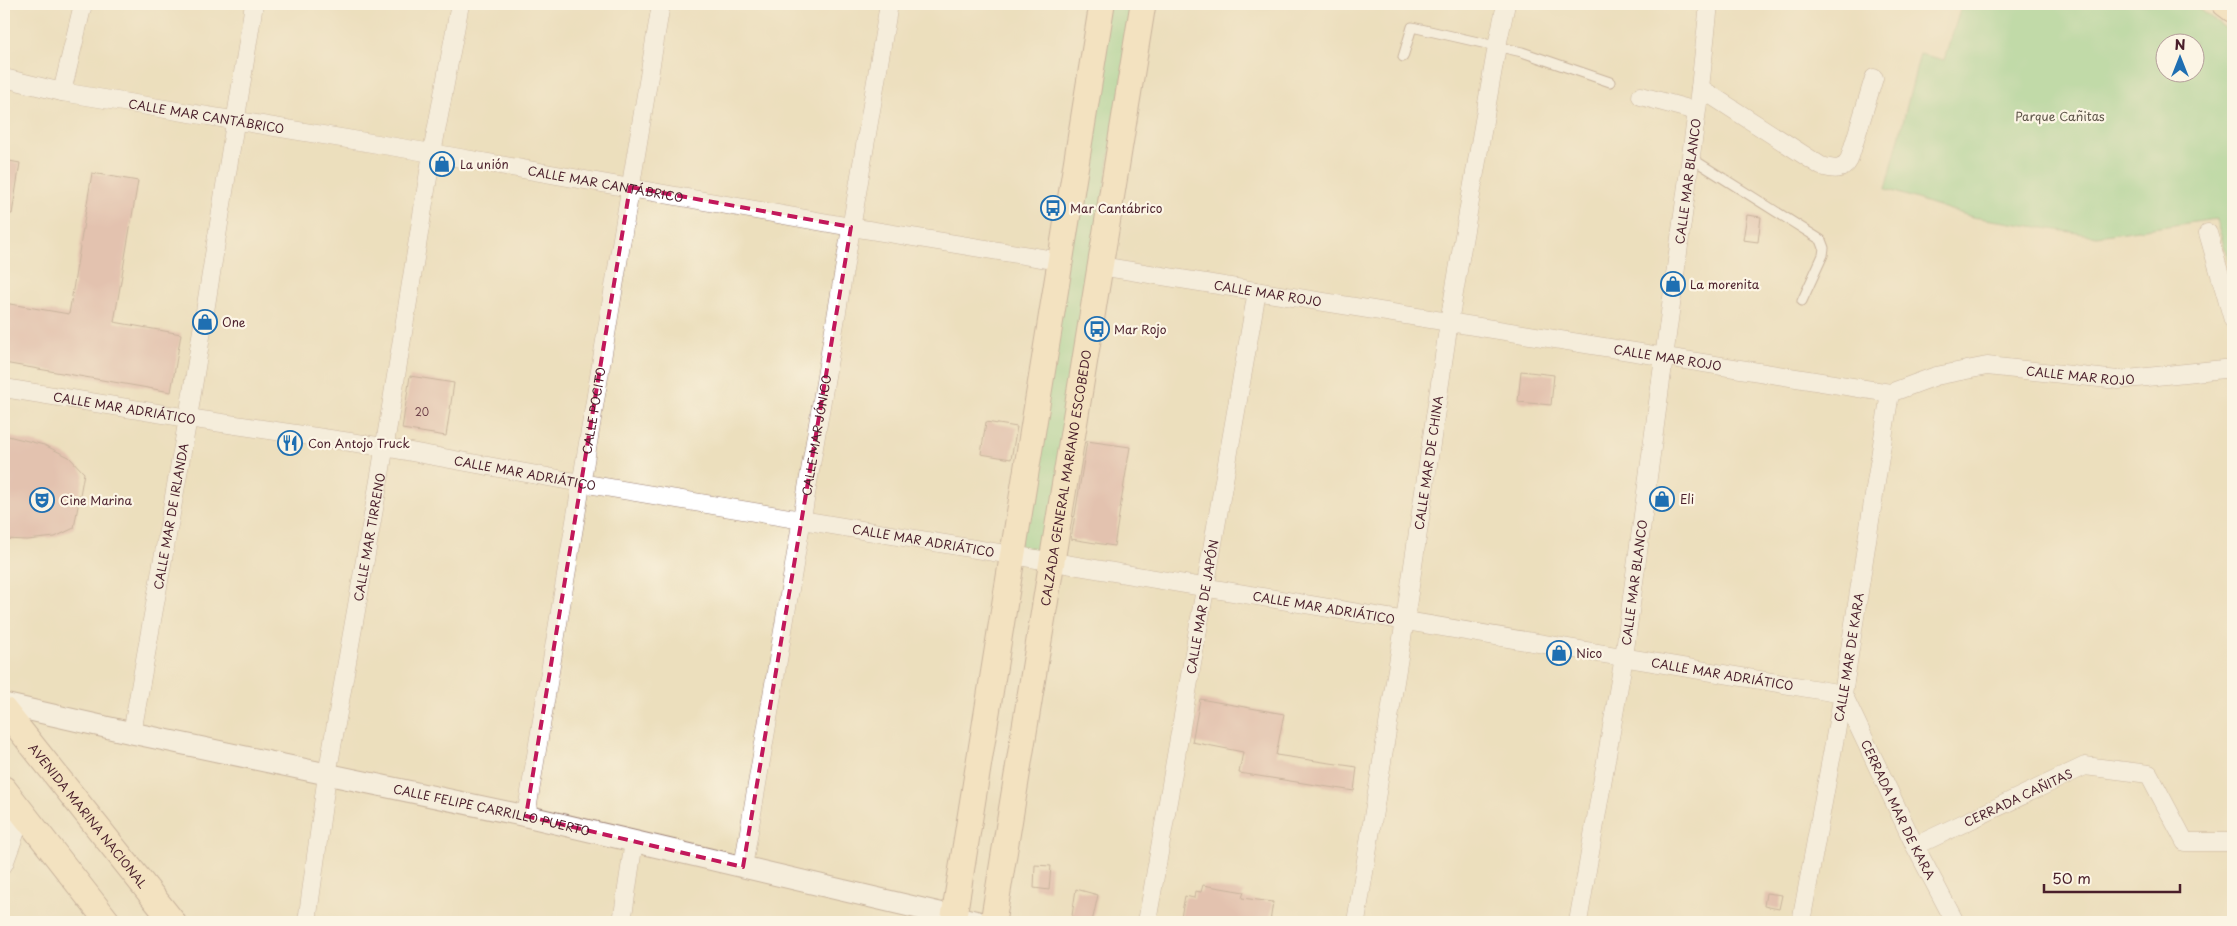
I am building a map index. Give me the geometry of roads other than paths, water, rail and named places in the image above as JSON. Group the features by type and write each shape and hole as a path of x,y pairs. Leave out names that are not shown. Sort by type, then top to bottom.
{"main road":[{"path":"954,919 1102,4"},
{"name":"CALZADA GENERAL MARIANO ESCOBEDO","path":"993,922 1143,4"},
{"path":"2225,4 2233,10"},
{"name":"AVENIDA MARINA NACIONAL","path":"4,710 174,922"},
{"path":"4,789 108,922"}],"street":[{"path":"62,92 83,4"},
{"name":"CALLE MAR DE IRLANDA","path":"132,734 188,418 254,4"},
{"name":"CALLE MAR TIRRENO","path":"307,922 327,775 384,447 432,153 460,4"},
{"name":"CALLE POCITO","path":"526,816 661,4"},
{"name":"CALLE MAR JÓNICO","path":"743,867 889,4"},
{"name":"CALLE MAR DE CHINA","path":"1356,922 1405,620 1450,322 1497,46 1506,4"},
{"name":"CALLE MAR BLANCO","path":"1578,922 1624,657 1700,88 1709,4"},
{"name":"CALLE MAR CANTÁBRICO","path":"4,78 62,92 235,122 432,153 852,228 1060,261"},
{"path":"1700,88 1821,166 1839,169 1846,166 1849,160 1874,78"},
{"path":"1641,96 1696,111"},
{"path":"2208,233 2233,320"},
{"name":"CALLE MAR ROJO","path":"1100,266 1890,393 1936,376 1987,366 2118,380 2233,368"},
{"name":"CALLE MAR DE JAPÓN","path":"1147,922 1257,291"},
{"name":"CALLE MAR ADRIÁTICO","path":"4,388 384,447 581,483 1843,694"},
{"name":"CALLE MAR DE KARA","path":"1801,922 1843,694 1890,393"},
{"name":"CERRADA MAR DE KARA","path":"1843,694 1915,846 1955,922"},
{"name":"CALLE FELIPE CARRILLO PUERTO","path":"4,704 132,734 526,816 954,919 978,922"},
{"name":"CERRADA CAÑITAS","path":"1915,846 2085,766 2149,774 2185,842 2233,842"},
{"path":"4,864 23,812"},
{"path":"622,922 634,841"}],"lane":[{"path":"1403,57 1412,27 1522,52 1610,82"},
{"path":"1690,158 1821,240 1824,248 1823,255 1802,301"}],"place":[{"name":"La unión","path":"442,164"},
{"name":"Mar Cantábrico","path":"1053,208"},
{"name":"La morenita","path":"1673,284"},
{"name":"One","path":"205,322"},
{"name":"Mar Rojo","path":"1097,329"},
{"name":"Con Antojo Truck","path":"290,443"},
{"name":"Eli","path":"1662,499"},
{"name":"Cine Marina","path":"42,500"},
{"name":"Nico","path":"1559,653"}],"park label":[{"name":"Parque Cañitas","path":"2060,116"}]}
